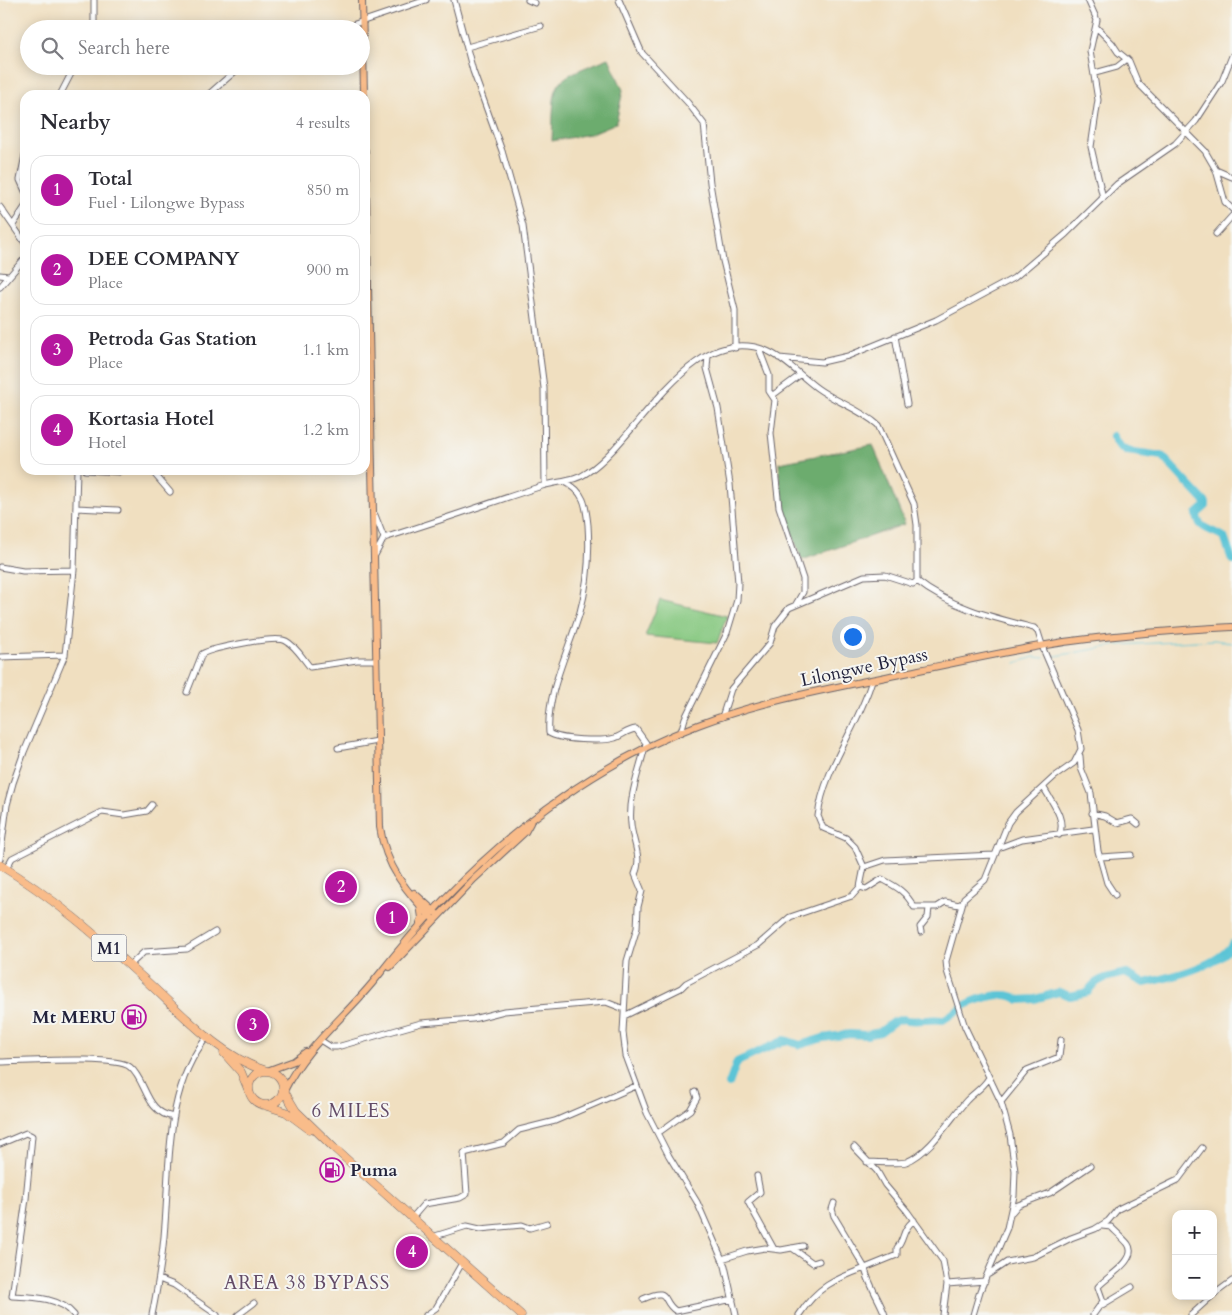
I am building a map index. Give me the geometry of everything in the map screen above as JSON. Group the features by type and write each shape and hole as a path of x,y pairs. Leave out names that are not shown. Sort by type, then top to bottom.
{"highway":[{"name":"M1","path":"3,867 56,902 209,1038 241,1072 254,1101 286,1112 334,1148"},
{"name":"M1","path":"209,1038 244,1064 278,1076 291,1104 334,1148 521,1315"},
{"path":"249,1090 253,1076 267,1071"},
{"path":"264,1106 277,1102 284,1091"}],"main road":[{"path":"362,0 362,20"},
{"path":"363,75 364,90"},
{"path":"370,376 381,838 387,856 400,881 434,916"},
{"name":"Lilongwe Bypass","path":"378,976 387,970 434,916 446,899 502,843 586,782 644,749 681,732 760,704 1042,646 1125,634 1232,627"},
{"name":"Lilongwe Bypass","path":"284,1091 291,1076 317,1043 412,936 525,832 530,823"},
{"path":"422,903 437,904 446,899"},
{"path":"412,936 422,918 422,903"},
{"name":"Lilongwe Bypass","path":"267,1071 294,1061 317,1043"}],"street":[{"path":"94,0 94,20"},
{"path":"365,20 426,0"},
{"path":"454,0 473,71 502,151 523,226 544,388 545,485"},
{"path":"528,0 535,3"},
{"path":"619,0 640,50 688,102 704,124 710,182 735,310 735,348"},
{"path":"1088,0 1096,17 1097,28 1090,51 1098,100 1091,147 1103,198"},
{"path":"467,47 541,26"},
{"path":"1097,28 1118,52 1127,59 1138,83 1205,151 1216,170 1225,202 1232,209"},
{"path":"778,358 812,362 833,360 936,320 1014,278 1066,234 1117,184 1174,144 1185,130 1196,121 1220,84 1232,56"},
{"path":"1095,73 1117,67 1127,59"},
{"path":"63,90 70,75"},
{"path":"214,90 231,75"},
{"path":"1216,170 1232,177"},
{"path":"0,207 20,236"},
{"path":"13,225 20,214"},
{"path":"1216,234 1232,216"},
{"path":"0,287 20,263"},
{"path":"0,275 8,276"},
{"path":"895,336 907,404"},
{"path":"374,558 384,538 545,485 564,481 592,470 690,365 708,356 735,348 759,348 778,358 838,402 870,418 883,434 914,504 917,525 917,581"},
{"path":"759,348 769,375 769,392 773,395 775,408 771,433 780,506 803,579 802,592 796,604"},
{"path":"681,732 685,718 727,633 736,600 738,583 730,484 718,408 707,368 708,356"},
{"path":"773,395 800,375"},
{"path":"0,859 7,805 13,783 65,655 74,570 77,475"},
{"path":"155,475 170,492"},
{"path":"564,481 579,491 585,501 590,557 580,612 556,678 549,733 572,738 600,739 616,738 629,730 636,729 646,743 632,805 631,825 638,865 635,874 642,891 639,900 636,928 627,961 624,1042 636,1086 669,1156 683,1176 697,1202 722,1259 736,1315"},
{"path":"76,508 118,510"},
{"path":"373,511 384,538"},
{"path":"0,567 23,570 74,570"},
{"path":"722,717 731,688 770,643 773,631 783,614 796,604 864,576 881,575 913,584 917,581"},
{"path":"917,581 927,589 979,612 1034,628 1038,632 1046,658 1078,730 1082,768 1089,785 1093,829 1107,883 1115,895"},
{"path":"187,692 202,654 256,642 278,639 288,641 310,667 357,660 376,660"},
{"path":"0,657 65,655"},
{"path":"624,1016 681,988 686,983 758,945 790,917 843,901 852,896 860,887 864,867 853,845 842,834 823,828 818,816 827,782 866,700 872,680"},
{"path":"338,748 378,741"},
{"path":"973,1315 1011,1214 1015,1184 1014,1161 1010,1135 1001,1102 988,1079 965,1027 946,966 963,902 967,895 985,880 1008,823 1016,812 1080,755"},
{"path":"1044,788 1054,802 1061,823 1062,829 1059,835"},
{"path":"3,867 12,858 102,812 124,815 147,811 152,805"},
{"path":"1092,813 1105,816 1117,823 1132,819 1138,824"},
{"path":"998,848 1022,839 1093,829"},
{"path":"864,867 876,861 994,854"},
{"path":"1101,857 1131,855"},
{"path":"860,887 866,888 882,879 903,891 910,898 914,907 937,907 946,902 959,905 963,902"},
{"path":"921,932 920,927 928,917 929,908"},
{"path":"130,966 144,952 186,948 215,932"},
{"path":"317,1043 337,1047 421,1023 473,1019 504,1011 606,1002 624,1009"},
{"path":"152,1315 158,1279 174,1116 197,1048 209,1038"},
{"path":"1001,1102 1027,1070 1059,1056 1060,1040"},
{"path":"0,1062 25,1063 62,1059 124,1065 134,1073 147,1097 158,1109 164,1114 174,1116"},
{"path":"867,1162 905,1162 915,1156 951,1121 966,1101 985,1085 988,1079"},
{"path":"412,1218 424,1204 460,1198 467,1194 464,1156 467,1151 504,1143 519,1130 555,1121 636,1086"},
{"path":"658,1133 694,1106 697,1098 695,1092"},
{"path":"0,1144 26,1133 32,1136 26,1199 12,1296 54,1302 65,1306 74,1315"},
{"path":"854,1147 877,1171 885,1185 914,1220 943,1261 947,1284 943,1315"},
{"path":"1095,1229 1108,1220 1118,1209 1178,1180 1202,1148"},
{"path":"1011,1214 1018,1205 1050,1193 1090,1166"},
{"path":"757,1176 760,1192 748,1202 774,1249"},
{"path":"834,1203 832,1209 834,1216 866,1268 869,1282 878,1296 885,1315"},
{"path":"799,1315 813,1294 842,1277 897,1255 896,1248 901,1244 905,1228 914,1220"},
{"path":"432,1237 468,1226 480,1229 522,1225 530,1228 548,1223"},
{"path":"988,1274 1007,1262 1033,1257 1105,1225 1111,1227 1128,1245 1130,1252 1129,1258 1117,1271 1105,1278 1098,1287 1102,1305"},
{"path":"722,1259 748,1251 803,1246"},
{"path":"792,1248 813,1263 819,1261"},
{"path":"426,1315 436,1308 462,1264"},
{"path":"158,1279 174,1285 217,1315"},
{"path":"947,1284 985,1281"},
{"path":"1217,1293 1232,1281"},
{"path":"1093,1315 1102,1305 1132,1287"},
{"path":"643,1299 656,1293 661,1294 676,1311 733,1298"},
{"path":"1191,1315 1208,1300"},
{"path":"238,1315 254,1303"}],"green space":[{"path":"609,58 623,90 616,123 590,134 552,141 555,93 559,84 575,72"},
{"path":"873,445 905,524 802,560 782,506 779,463"},
{"path":"660,600 727,616 717,643 645,636"}],"waterway":[{"path":"1113,436 1119,446 1127,451 1162,456 1206,503 1206,506 1197,514 1198,519 1203,526 1224,537 1232,560"},
{"path":"1050,657 1118,645 1215,640 1232,643"},
{"path":"1016,663 1034,657 1044,658"},
{"path":"961,1008 974,1001 998,995 1006,995 1019,1000 1035,999 1059,992 1070,996 1088,992 1099,981 1125,973 1144,983 1154,981 1205,965 1217,959 1232,944"},
{"path":"729,1084 737,1062 785,1040 800,1045 823,1038 850,1034 866,1035 880,1032 893,1022 903,1019 912,1021 943,1020 958,1010"}],"place":[{"name":"DEE COMPANY","path":"341,887"},
{"name":"Total","path":"392,918"},
{"name":"Mt MERU","path":"134,1017"},
{"name":"Petroda Gas Station","path":"253,1025"},
{"name":"Puma","path":"332,1170"},
{"name":"Kortasia Hotel","path":"412,1252"}],"district":[{"name":"6 MILES","path":"351,1110"},
{"name":"AREA 38 BYPASS","path":"307,1282"}]}
